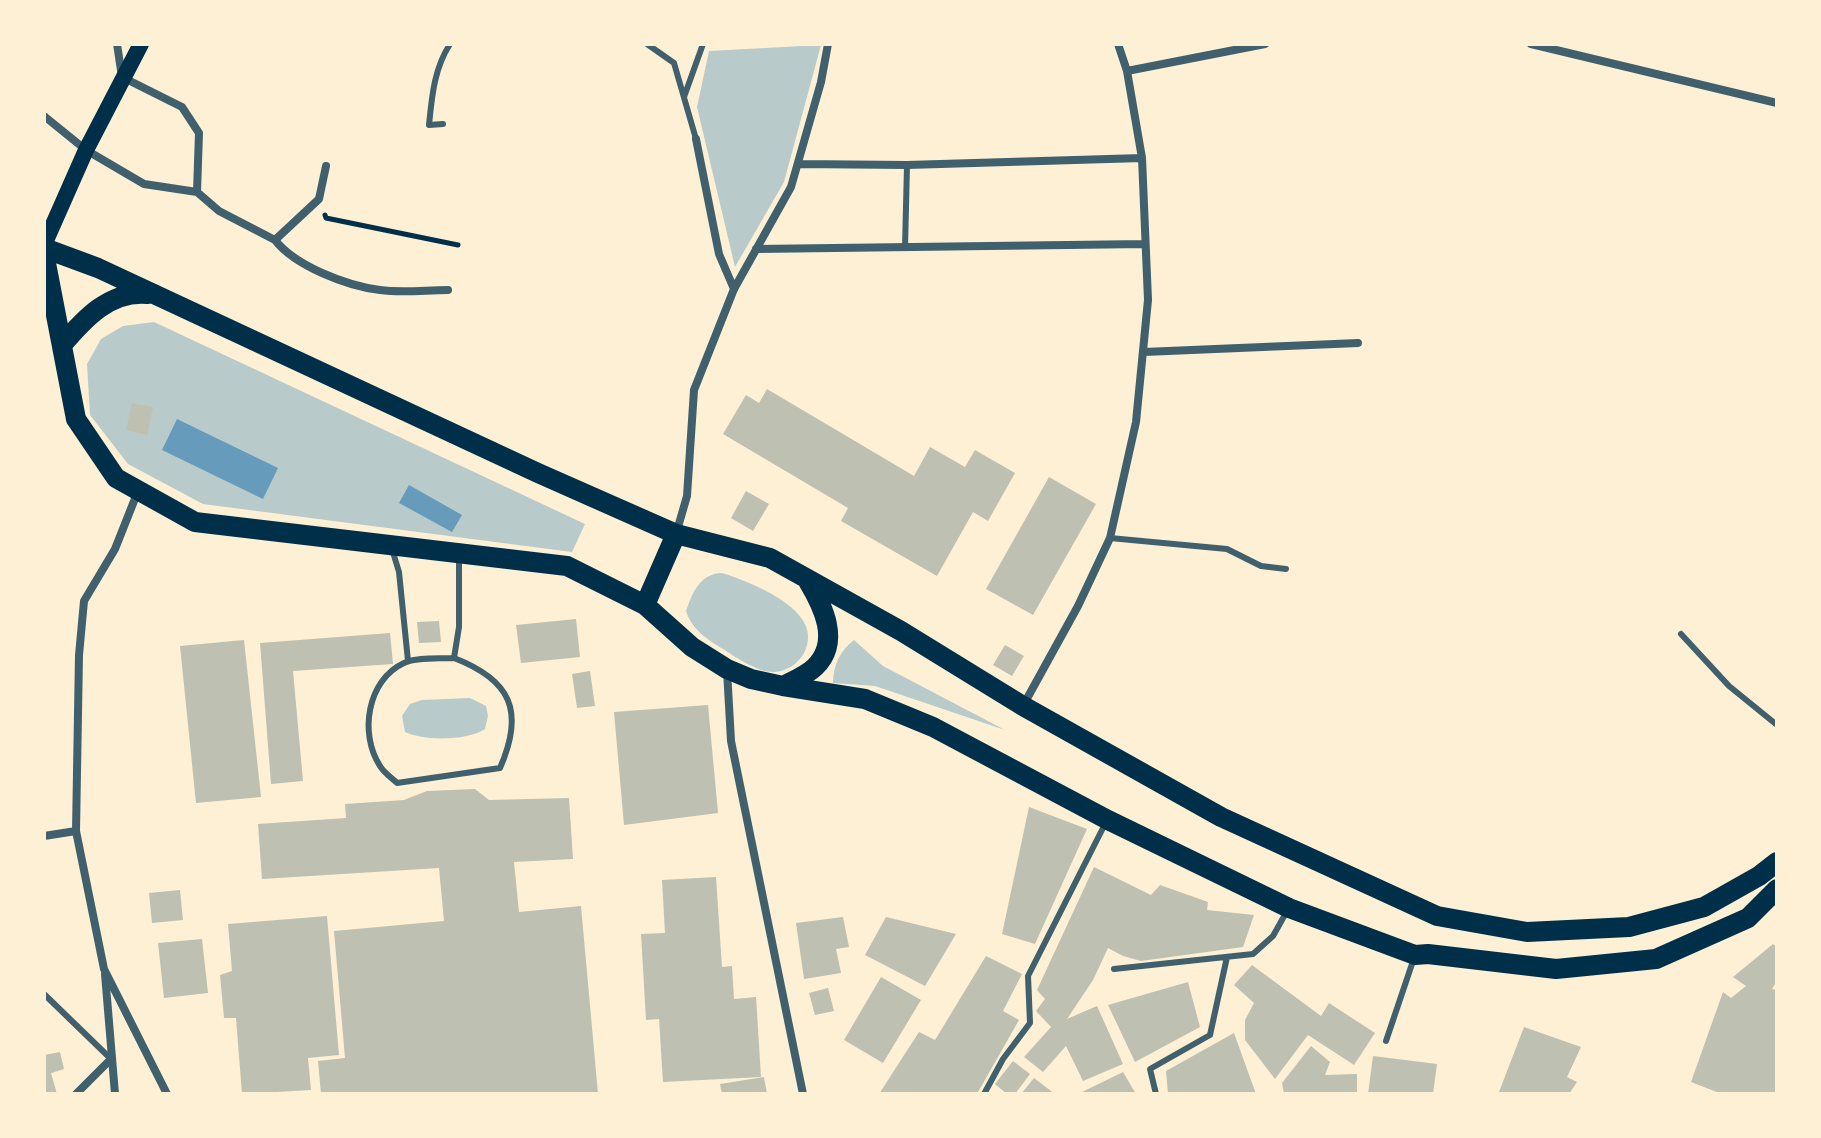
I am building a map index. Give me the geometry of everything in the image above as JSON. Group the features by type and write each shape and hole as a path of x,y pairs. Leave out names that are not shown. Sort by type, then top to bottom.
{"main road":[{"path":"141,44 86,150 44,249 76,419 116,478 195,522 567,566 645,605 692,647 727,669 751,679 783,686 865,699 933,727 1108,820 1289,908 1415,955 1556,969 1656,959 1748,918 1777,889"},
{"path":"44,249 98,268 676,534 770,558 1221,817 1437,916 1527,932 1629,927 1704,907 1759,876 1777,862"},
{"path":"62,345 86,317 115,298 144,293 152,295"},
{"path":"645,605 676,534"},
{"path":"783,686 815,668 825,652 828,630 823,607 808,579"}],"street":[{"path":"117,44 122,77 182,107 199,133 197,192"},
{"path":"676,534 688,485 694,390 734,289 791,187 821,82 828,44"},
{"path":"1023,706 1078,606 1110,538 1136,422 1148,300 1142,158 1127,71 1118,44"},
{"path":"1127,71 1265,44"},
{"path":"1531,44 1777,103"},
{"path":"44,116 86,150 144,184 197,192 219,211 275,240 285,253 324,274 379,290 448,290"},
{"path":"696,139 719,254 734,289"},
{"path":"798,164 907,165 1142,158"},
{"path":"275,240 319,199 326,166"},
{"path":"756,249 1145,244"},
{"path":"1144,352 1358,343"},
{"path":"115,1094 104,969 76,831 79,655 84,601 115,549 138,490"},
{"path":"727,669 731,741 803,1094"},
{"path":"44,836 76,831"},
{"path":"104,969 167,1094"},
{"path":"76,1094 111,1059 112,1045"}],"lane":[{"path":"443,124 429,125 434,81 441,58 450,44"},
{"path":"647,44 674,63 696,139"},
{"path":"684,97 703,44"},
{"path":"905,248 907,165"},
{"path":"1110,538 1227,549 1261,566 1286,569"},
{"path":"391,545 399,572 408,661"},
{"path":"454,658 459,627 459,553"},
{"path":"1681,634 1729,686 1777,725"},
{"path":"454,658 478,667 495,678 507,698 513,720 511,743 500,768 397,783 380,768 370,745 368,720 374,696 388,675 408,661 454,658"},
{"path":"984,1094 1003,1059 1030,1023 1028,976 1108,820"},
{"path":"1114,969 1253,954 1273,936 1289,908"},
{"path":"1386,1041 1415,955"},
{"path":"1156,1094 1150,1069 1210,1035 1227,957"},
{"path":"44,994 111,1059"}],"path":[{"path":"319,199 326,218 458,245"}],"shaded area":[{"path":"821,45 784,182 735,267 697,107 709,51"},
{"path":"154,322 585,524 572,552 203,504 128,464 90,415 87,364 101,339 123,326"},
{"path":"722,573 777,597 802,619 808,636 799,661 774,672 754,667 711,642 692,624 686,611 695,590 703,580"},
{"path":"854,640 883,666 1005,730 875,686 833,683 838,659"},
{"path":"470,698 486,706 488,716 485,729 468,736 445,738 405,732 402,716 410,704 422,700"}],"water":[{"path":"177,419 278,468 263,499 162,450"},
{"path":"409,485 462,515 452,532 399,503"}],"building":[{"path":"767,389 914,476 930,447 965,467 975,450 1015,473 988,521 973,512 937,576 841,521 848,508 723,434 746,395 759,403"},
{"path":"132,403 153,407 147,435 126,430"},
{"path":"1049,477 1096,504 1033,615 986,589"},
{"path":"746,491 769,504 753,531 731,518"},
{"path":"576,619 580,657 521,663 516,625"},
{"path":"439,621 441,642 419,643 417,622"},
{"path":"390,633 393,664 293,671 303,781 271,784 260,643"},
{"path":"244,640 261,797 196,803 180,646"},
{"path":"1005,645 1024,656 1012,676 993,665"},
{"path":"590,671 595,706 577,708 572,674"},
{"path":"708,705 718,813 624,825 614,712"},
{"path":"475,789 489,800 569,798 573,859 514,862 519,912 581,906 598,1094 321,1094 318,1061 345,1058 334,931 444,921 439,868 262,879 258,824 346,818 345,804 404,800 427,791"},
{"path":"1029,807 1087,829 1035,944 1002,934"},
{"path":"1094,867 1151,895 1160,885 1208,902 1207,910 1254,915 1243,947 1141,961 1108,948 1093,980 1067,1019 1097,1006 1123,1064 1083,1081 1066,1046 1043,1072 1024,1057 1051,1027 1036,1011 1045,999 1037,990"},
{"path":"716,877 722,967 732,966 734,999 756,997 761,1077 663,1082 659,1019 646,1020 641,934 665,933 662,880"},
{"path":"180,890 183,920 152,923 149,893"},
{"path":"327,916 339,1055 308,1058 311,1090 242,1094 236,1018 224,1018 220,975 232,971 228,924"},
{"path":"843,917 849,947 836,949 841,973 804,979 796,923"},
{"path":"886,917 956,934 925,986 865,955"},
{"path":"202,939 208,993 164,998 158,943"},
{"path":"1773,944 1777,947 1777,981 1772,989 1777,990 1777,1094 1722,1094 1691,1082 1723,992 1731,998 1746,986 1733,977"},
{"path":"986,956 1022,974 1003,1011 1019,1020 977,1094 879,1094 919,1032 935,1040"},
{"path":"1252,965 1321,1016 1329,1003 1375,1033 1354,1065 1308,1035 1275,1079 1245,1040 1245,1020 1254,1003 1234,985"},
{"path":"881,977 921,1000 883,1063 844,1040"},
{"path":"1188,982 1200,1027 1135,1062 1108,1005"},
{"path":"828,988 834,1011 815,1015 809,993"},
{"path":"1524,1027 1581,1047 1567,1077 1577,1082 1569,1094 1499,1092"},
{"path":"1234,1033 1256,1094 1168,1094 1166,1071"},
{"path":"1311,1046 1330,1062 1325,1075 1357,1074 1357,1094 1284,1094 1282,1083"},
{"path":"60,1052 64,1069 51,1073 57,1094 44,1094 44,1055"},
{"path":"1373,1056 1437,1064 1433,1094 1368,1094"},
{"path":"1013,1061 1030,1074 1015,1094 1007,1094 995,1084"},
{"path":"1123,1072 1136,1094 1078,1094"},
{"path":"764,1077 767,1094 722,1094 720,1084"},
{"path":"1034,1078 1055,1094 1021,1094"}]}
